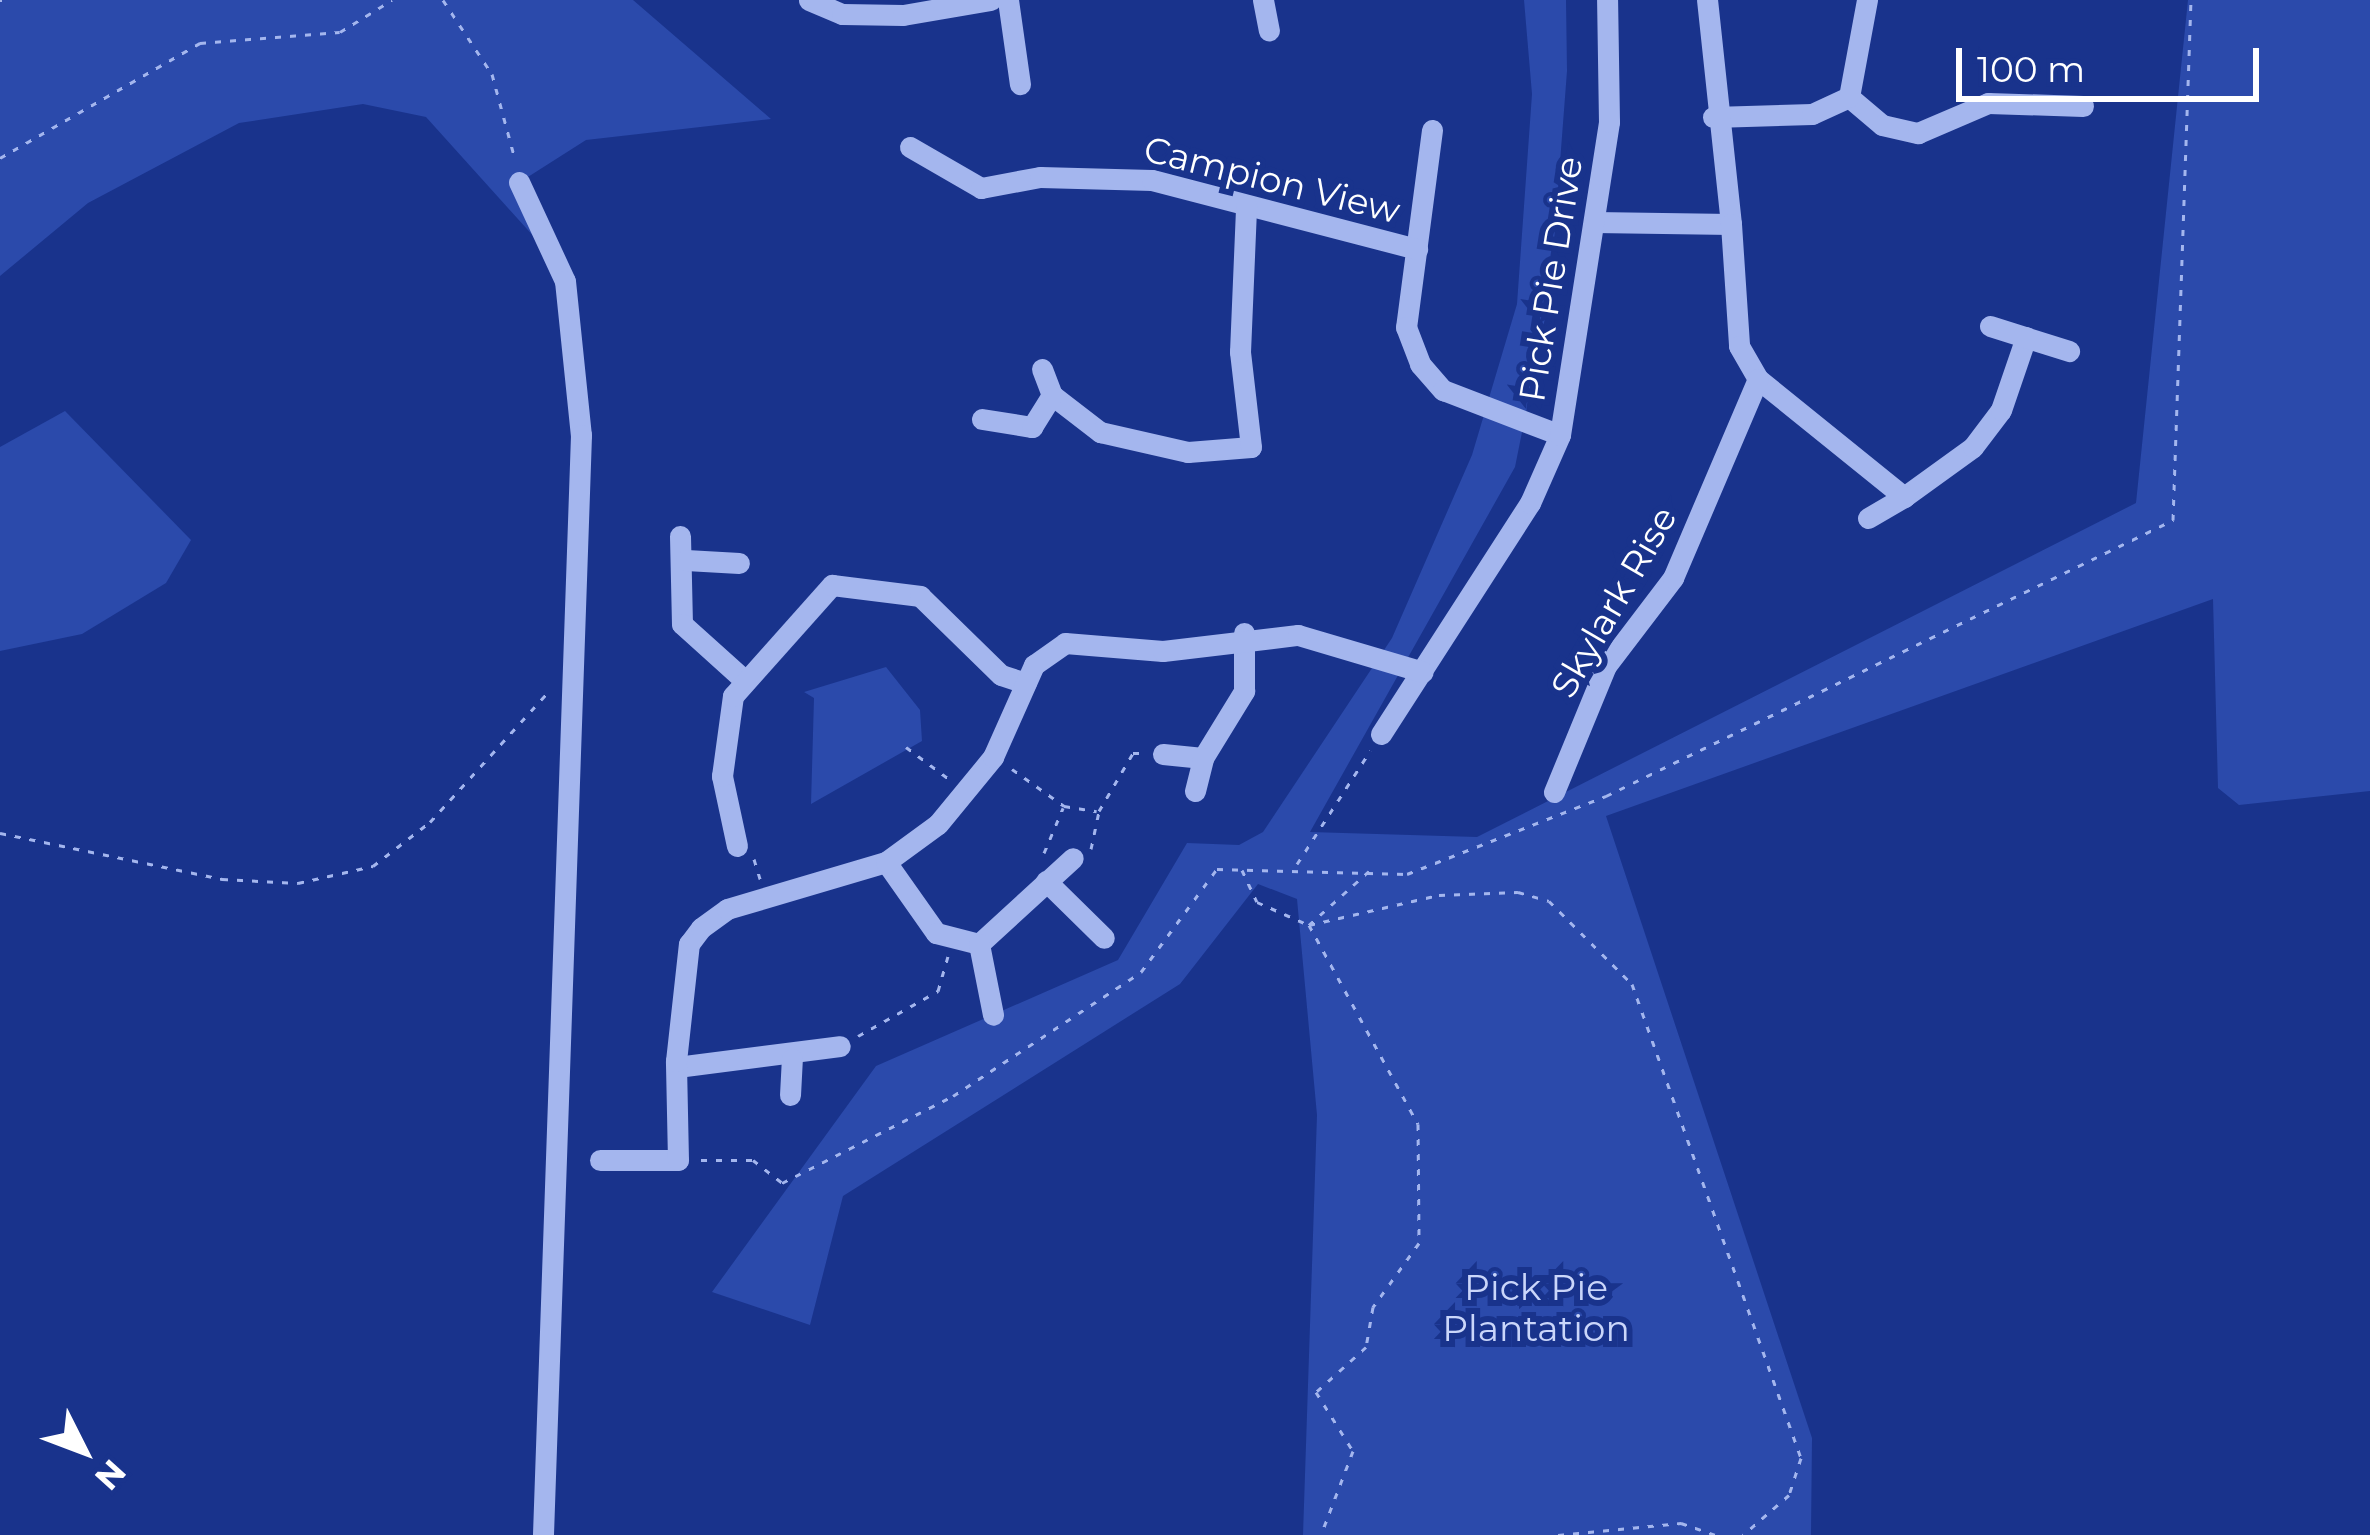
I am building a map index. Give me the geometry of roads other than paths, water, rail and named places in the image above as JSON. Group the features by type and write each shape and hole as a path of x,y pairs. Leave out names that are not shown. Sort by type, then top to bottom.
{"street":[{"path":"808,0 842,14 903,15 991,0"},
{"path":"1008,0 1020,84"},
{"path":"1263,0 1269,30"},
{"name":"Pick Pie Drive","path":"1381,734 1530,502 1559,434 1594,222 1615,48 1606,0"},
{"path":"1707,0 1713,117 1731,224 1738,346 1758,380 1904,497"},
{"path":"1849,97 1867,0"},
{"path":"1713,117 1812,114 1849,97"},
{"path":"1849,97 1882,125 1918,133 1988,104 2083,106"},
{"path":"1432,130 1406,327 1420,364 1443,390 1559,434"},
{"name":"Campion View","path":"910,147 981,188 1104,175 1417,250"},
{"path":"520,182 565,280 575,340 575,690 543,1535"},
{"path":"1042,369 1052,395 1141,446 1251,447 1240,352 1246,206"},
{"path":"1594,222 1731,224"},
{"path":"1990,326 2069,351"},
{"path":"1868,518 1973,447 2001,410 2026,337"},
{"name":"Skylark Rise","path":"1554,792 1606,666 1673,578 1758,380"},
{"path":"982,419 1032,427 1052,395"},
{"path":"680,536 686,560 682,624 743,679"},
{"path":"686,560 739,563"},
{"path":"737,846 722,762 743,679 832,585 862,584 944,608 982,660 1026,683"},
{"path":"600,1160 678,1160 677,1067 689,944 727,908 886,862 965,790 993,757 1026,683 1065,644 1114,634 1178,650 1244,633 1364,647 1423,672"},
{"path":"1196,791 1203,758 1244,692 1244,633"},
{"path":"1163,754 1203,758"},
{"path":"886,862 916,914 952,943 979,944 1073,858"},
{"path":"1046,881 1104,938"},
{"path":"979,944 993,1015"},
{"path":"677,1067 792,1059 840,1046"},
{"path":"790,1095 792,1059"}],"park label":[{"name":"Pick Pie Plantation","path":"1536,1308"}]}
